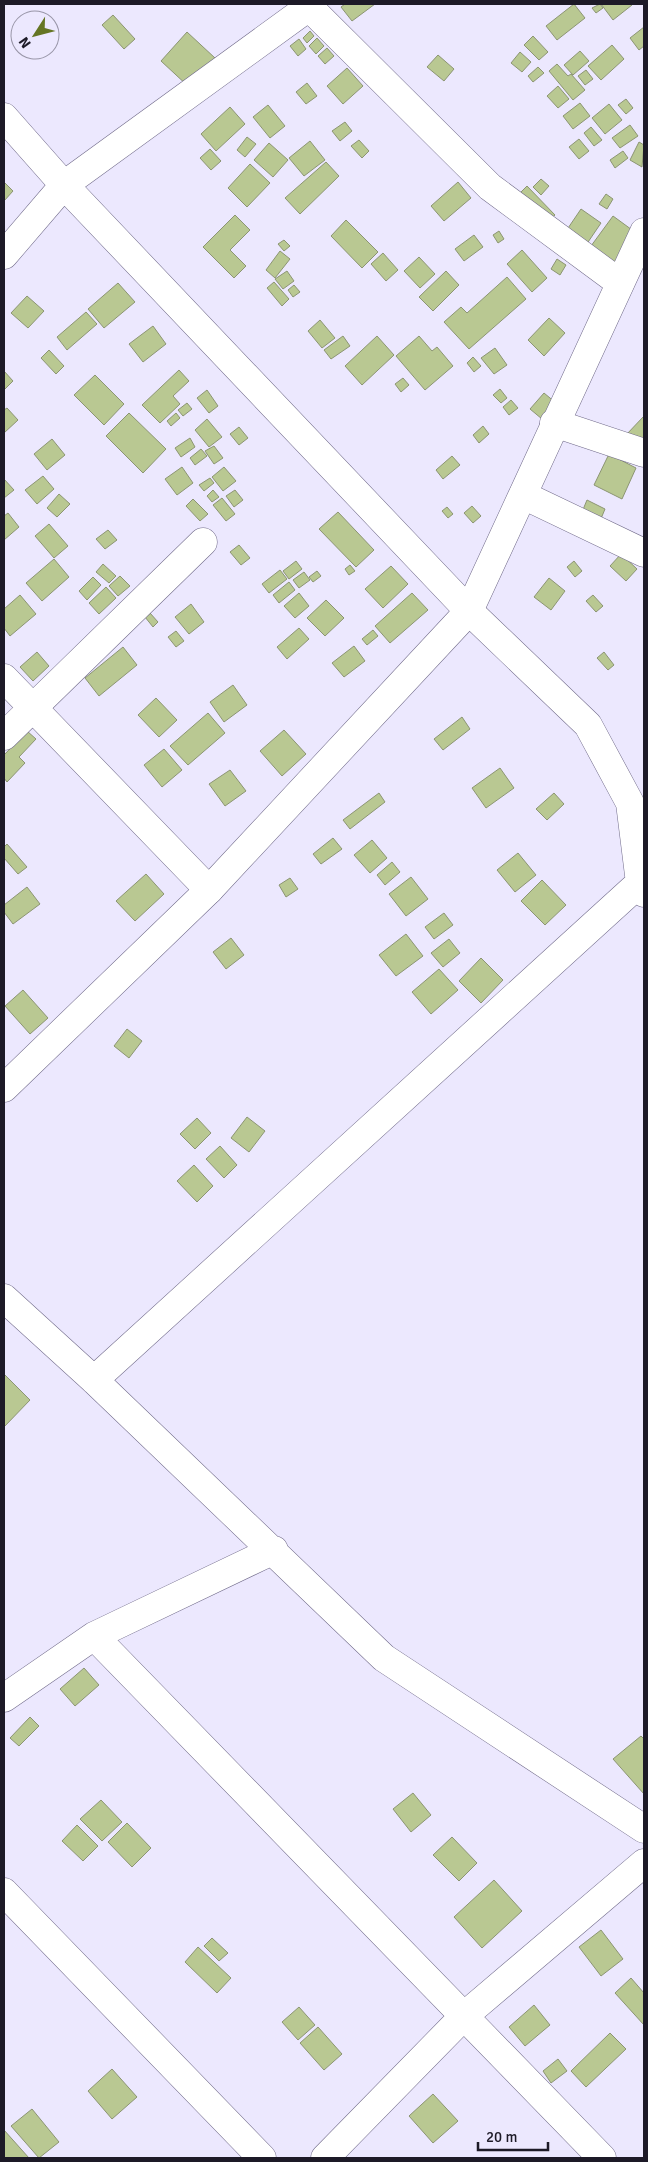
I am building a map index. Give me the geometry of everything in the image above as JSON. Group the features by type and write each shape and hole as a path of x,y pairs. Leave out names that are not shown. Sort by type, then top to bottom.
{"street":[{"path":"4,255 64,185 311,6 490,188 620,283"},
{"path":"4,117 64,185 469,611 588,725 630,803 643,885 94,1380"},
{"path":"4,1088 209,890 469,611 554,423 644,232"},
{"path":"554,423 644,454"},
{"path":"523,495 644,553"},
{"path":"4,736 203,542"},
{"path":"4,678 209,890"},
{"path":"4,1298 274,1550 384,1658 644,1829"},
{"path":"4,1698 94,1636 274,1550"},
{"path":"94,1636 602,2158"},
{"path":"325,2158 464,2016 644,1863"},
{"path":"4,1892 262,2158"}],"building":[{"path":"345,4 375,4 352,21 341,7"},
{"path":"574,4 585,18 557,40 546,26"},
{"path":"600,4 603,8 596,13 592,8"},
{"path":"601,4 631,4 632,5 613,20"},
{"path":"113,15 135,39 124,49 102,25"},
{"path":"644,27 644,46 639,50 630,38"},
{"path":"310,31 314,36 307,43 303,38"},
{"path":"187,32 215,58 189,87 161,61"},
{"path":"533,36 548,52 539,60 524,45"},
{"path":"317,38 324,46 316,54 309,46"},
{"path":"299,39 306,49 298,56 290,46"},
{"path":"612,45 624,59 601,80 588,66"},
{"path":"327,48 334,56 325,64 318,56"},
{"path":"580,51 589,61 573,75 564,65"},
{"path":"520,52 531,62 522,72 511,63"},
{"path":"438,55 454,69 444,81 427,67"},
{"path":"557,64 568,76 571,74 585,90 573,100 549,71"},
{"path":"538,67 544,73 533,82 528,76"},
{"path":"347,68 363,86 343,104 327,86"},
{"path":"586,70 593,79 585,85 578,76"},
{"path":"307,83 317,96 306,104 296,92"},
{"path":"558,86 569,99 558,108 547,96"},
{"path":"626,99 633,108 626,114 618,105"},
{"path":"580,103 590,116 573,129 563,116"},
{"path":"609,104 622,120 605,134 592,118"},
{"path":"268,105 285,126 270,138 253,117"},
{"path":"230,107 245,124 216,151 201,134"},
{"path":"345,122 352,131 340,141 332,131"},
{"path":"630,125 638,136 620,148 612,138"},
{"path":"591,127 602,140 594,146 584,133"},
{"path":"247,137 256,144 245,157 237,150"},
{"path":"579,139 589,151 579,159 569,147"},
{"path":"359,140 369,151 362,158 351,146"},
{"path":"310,141 325,160 304,176 289,158"},
{"path":"639,142 644,145 642,167 630,160"},
{"path":"269,143 288,160 273,177 254,160"},
{"path":"210,149 221,161 211,170 200,158"},
{"path":"623,151 628,158 615,168 610,160"},
{"path":"326,162 339,176 300,214 285,198"},
{"path":"250,164 270,183 247,207 228,188"},
{"path":"541,179 549,186 541,195 533,187"},
{"path":"4,182 13,191 4,201"},
{"path":"458,182 471,198 444,221 431,206"},
{"path":"527,186 555,215 546,223 518,195"},
{"path":"606,194 613,199 607,209 599,204"},
{"path":"581,209 601,223 584,248 564,234"},
{"path":"235,215 250,230 230,250 246,266 234,278 203,247"},
{"path":"613,216 639,235 617,265 591,246"},
{"path":"346,220 378,252 362,268 331,236"},
{"path":"499,231 504,239 498,243 493,235"},
{"path":"474,235 483,247 464,261 455,249"},
{"path":"284,240 290,246 284,251 278,244"},
{"path":"522,250 547,278 532,292 507,264"},
{"path":"280,251 290,259 275,278 266,270"},
{"path":"383,253 398,270 386,281 371,264"},
{"path":"419,257 435,274 420,288 404,271"},
{"path":"557,259 566,265 560,275 551,269"},
{"path":"287,271 294,281 283,289 275,279"},
{"path":"446,271 459,285 433,311 419,297"},
{"path":"507,277 526,299 469,349 444,322 461,307 467,313"},
{"path":"274,282 289,299 282,306 267,288"},
{"path":"118,283 135,302 104,328 88,309"},
{"path":"294,285 300,292 293,297 288,290"},
{"path":"27,296 44,311 28,328 11,313"},
{"path":"86,312 97,324 67,350 57,337"},
{"path":"549,318 565,333 544,356 528,340"},
{"path":"320,320 335,338 322,348 308,331"},
{"path":"153,326 166,344 143,362 129,344"},
{"path":"343,336 350,346 331,359 324,350"},
{"path":"377,336 394,355 362,385 345,366"},
{"path":"419,336 432,351 437,347 453,366 425,390 396,356"},
{"path":"495,348 507,365 494,374 481,358"},
{"path":"49,350 64,366 56,374 41,358"},
{"path":"473,357 481,366 474,372 467,363"},
{"path":"179,370 189,381 173,396 180,404 160,423 142,405"},
{"path":"4,371 13,381 4,390"},
{"path":"95,375 124,404 104,425 74,395"},
{"path":"403,378 409,385 401,392 395,384"},
{"path":"500,389 507,398 501,403 493,395"},
{"path":"207,390 218,406 209,413 197,398"},
{"path":"544,393 556,403 542,419 530,409"},
{"path":"511,400 518,408 509,415 503,407"},
{"path":"187,403 192,409 183,416 178,410"},
{"path":"7,408 18,420 4,433 4,410"},
{"path":"129,413 166,449 143,473 106,436"},
{"path":"176,413 180,418 171,426 167,421"},
{"path":"644,416 644,447 626,435"},
{"path":"207,419 222,437 209,447 195,430"},
{"path":"483,426 489,434 479,443 473,435"},
{"path":"239,427 248,438 239,445 230,434"},
{"path":"190,438 195,447 181,457 175,448"},
{"path":"52,439 65,455 47,470 34,454"},
{"path":"214,446 223,458 214,464 205,451"},
{"path":"201,449 207,456 195,465 190,458"},
{"path":"609,454 636,468 622,499 594,485"},
{"path":"452,456 460,465 443,479 436,470"},
{"path":"182,467 193,483 177,495 165,479"},
{"path":"224,467 236,481 223,491 212,477"},
{"path":"43,476 54,489 37,504 25,490"},
{"path":"210,478 214,483 204,491 199,485"},
{"path":"4,479 14,490 4,498"},
{"path":"213,490 219,497 212,502 207,496"},
{"path":"235,490 243,500 234,507 226,496"},
{"path":"59,494 70,504 57,517 47,508"},
{"path":"222,498 235,514 226,521 213,505"},
{"path":"193,499 208,514 200,521 186,506"},
{"path":"587,500 605,509 600,521 582,512"},
{"path":"472,506 481,516 473,523 464,513"},
{"path":"447,507 453,514 448,518 442,511"},
{"path":"338,512 374,550 356,567 319,529"},
{"path":"8,513 19,527 4,540 4,516"},
{"path":"49,524 68,546 54,558 35,536"},
{"path":"108,530 117,540 105,549 96,539"},
{"path":"239,545 250,558 241,565 230,552"},
{"path":"621,554 637,569 626,581 610,566"},
{"path":"54,559 69,577 42,601 26,583"},
{"path":"296,561 302,569 289,579 283,571"},
{"path":"574,561 582,571 575,577 567,567"},
{"path":"103,564 116,576 109,583 96,572"},
{"path":"350,565 355,571 349,575 345,569"},
{"path":"391,566 408,584 383,608 365,589"},
{"path":"280,570 287,579 269,593 262,584"},
{"path":"317,571 321,576 313,582 309,577"},
{"path":"304,572 310,580 299,588 293,580"},
{"path":"120,576 130,586 118,596 109,586"},
{"path":"93,577 101,585 87,600 79,591"},
{"path":"549,578 565,591 551,610 534,597"},
{"path":"289,582 295,590 279,603 273,595"},
{"path":"106,587 116,598 99,614 89,603"},
{"path":"299,593 309,606 295,618 284,606"},
{"path":"412,593 428,610 390,643 375,626"},
{"path":"20,595 36,614 10,636 4,628 4,609"},
{"path":"593,595 603,606 596,612 586,601"},
{"path":"326,600 344,618 325,636 307,618"},
{"path":"191,604 204,622 189,634 175,617"},
{"path":"150,613 158,622 153,627 145,617"},
{"path":"299,628 309,639 287,659 277,647"},
{"path":"373,630 378,636 367,645 362,639"},
{"path":"176,631 184,641 176,647 168,637"},
{"path":"354,646 365,661 344,677 332,663"},
{"path":"123,647 137,665 99,696 85,678"},
{"path":"37,652 49,666 33,681 20,667"},
{"path":"604,652 614,665 608,670 597,658"},
{"path":"233,685 247,705 224,722 210,702"},
{"path":"156,698 177,720 159,737 138,715"},
{"path":"208,713 225,733 188,765 170,746"},
{"path":"462,717 470,729 443,750 434,739"},
{"path":"284,730 306,754 282,776 260,751"},
{"path":"27,731 36,739 19,757 25,763 7,782 4,778 4,755"},
{"path":"164,749 182,770 162,787 144,765"},
{"path":"500,768 514,788 486,808 472,788"},
{"path":"230,770 246,791 225,806 209,784"},
{"path":"379,793 385,802 350,829 343,820"},
{"path":"554,793 564,804 547,820 536,809"},
{"path":"333,838 342,849 321,864 313,854"},
{"path":"372,840 387,858 370,873 354,855"},
{"path":"7,844 27,867 18,874 4,858 4,847"},
{"path":"518,853 536,875 515,892 497,870"},
{"path":"392,862 400,872 385,885 377,875"},
{"path":"146,874 164,894 135,921 116,901"},
{"path":"411,877 428,899 406,916 389,894"},
{"path":"290,878 298,889 286,897 279,885"},
{"path":"542,880 566,905 545,925 521,901"},
{"path":"27,887 40,904 13,924 4,912 4,905"},
{"path":"444,913 453,925 434,939 425,927"},
{"path":"406,934 423,956 396,976 379,955"},
{"path":"231,938 244,955 226,969 213,952"},
{"path":"449,939 460,953 443,967 431,953"},
{"path":"481,958 503,980 481,1003 459,981"},
{"path":"439,969 458,990 431,1014 412,992"},
{"path":"23,990 48,1018 30,1034 5,1006"},
{"path":"127,1029 142,1041 129,1058 114,1046"},
{"path":"247,1117 265,1131 249,1152 231,1138"},
{"path":"197,1118 211,1133 195,1149 180,1134"},
{"path":"220,1146 237,1165 224,1178 206,1159"},
{"path":"194,1165 213,1186 197,1202 177,1181"},
{"path":"4,1374 30,1400 4,1427"},
{"path":"84,1668 99,1685 75,1706 60,1689"},
{"path":"30,1717 39,1726 19,1746 10,1738"},
{"path":"641,1736 644,1739 644,1794 613,1759"},
{"path":"413,1793 431,1815 411,1832 393,1809"},
{"path":"101,1800 122,1822 102,1841 80,1819"},
{"path":"127,1823 151,1848 132,1867 108,1842"},
{"path":"77,1825 98,1846 83,1861 62,1841"},
{"path":"452,1837 477,1863 459,1881 433,1855"},
{"path":"494,1880 522,1911 482,1948 454,1917"},
{"path":"601,1930 623,1959 601,1976 579,1947"},
{"path":"212,1938 228,1953 219,1961 204,1946"},
{"path":"198,1947 231,1978 217,1993 185,1962"},
{"path":"631,1978 644,1993 644,2025 615,1993"},
{"path":"534,2005 550,2025 525,2046 509,2027"},
{"path":"299,2007 315,2025 298,2040 282,2022"},
{"path":"318,2027 342,2054 324,2070 300,2043"},
{"path":"610,2033 626,2049 586,2087 571,2071"},
{"path":"558,2059 567,2071 551,2083 543,2071"},
{"path":"112,2069 137,2097 112,2119 88,2091"},
{"path":"433,2094 458,2121 433,2143 409,2116"},
{"path":"32,2109 59,2142 39,2158 11,2126"},
{"path":"4,2130 29,2158 4,2158"}]}
